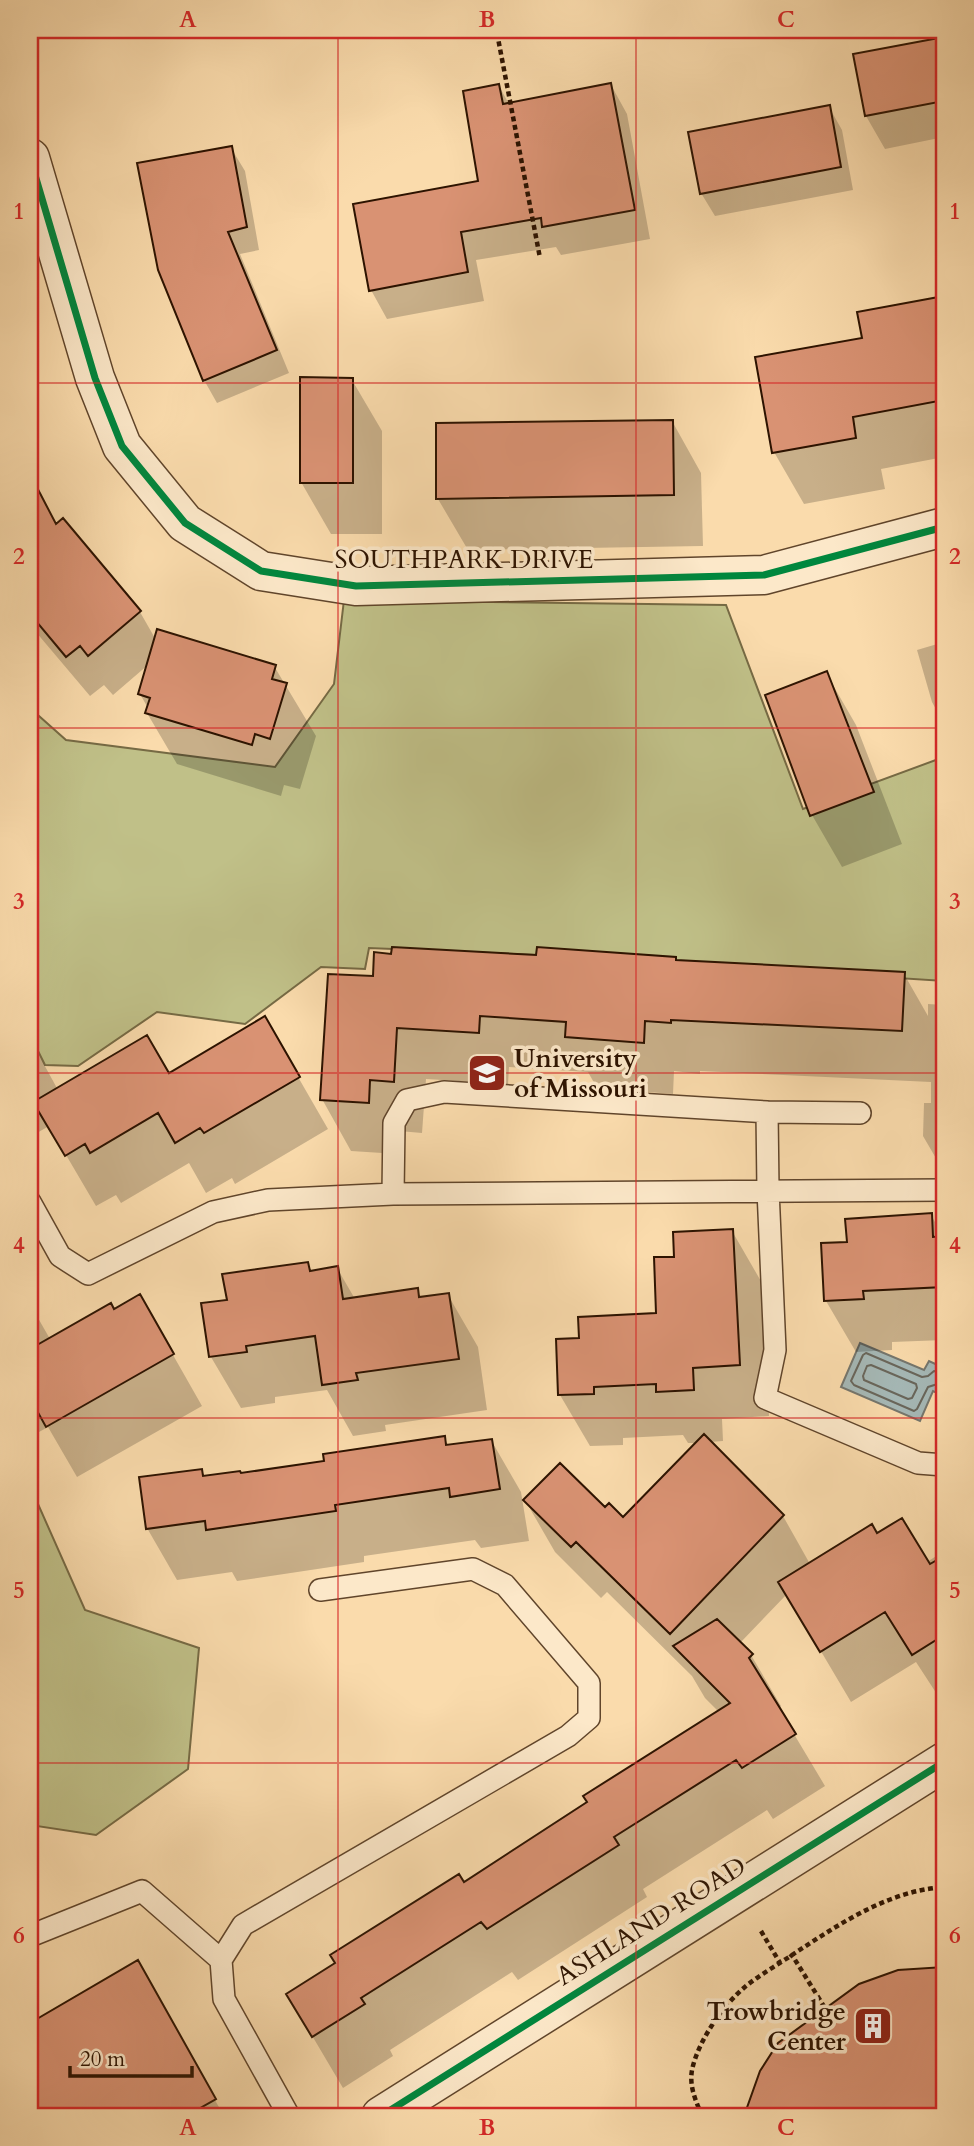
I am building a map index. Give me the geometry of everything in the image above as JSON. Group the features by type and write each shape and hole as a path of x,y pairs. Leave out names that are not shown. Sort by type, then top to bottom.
{"street":[{"name":"SOUTHPARK DRIVE","path":"30,158 95,378 122,446 185,523 261,571 356,586 764,575 944,527"},
{"name":"ASHLAND ROAD","path":"381,2116 944,1762"}],"lane":[{"path":"393,1195 394,1123 407,1100 444,1092 767,1112 860,1113"},
{"path":"767,1112 775,1350 765,1398 918,1463 944,1465"},
{"path":"30,1202 60,1256 88,1274 213,1212 268,1200 393,1195 944,1190"},
{"path":"289,2116 224,1999 221,1960 243,1925 568,1736 589,1718 589,1683 505,1585 473,1569 320,1590"},
{"path":"30,1936 142,1891 221,1960"}],"path":[{"path":"497,33 540,258"},
{"path":"702,2116 692,2092 691,2073 697,2053 715,2019 745,1987 854,1914 927,1888 944,1887"},
{"path":"761,1931 780,1963"},
{"path":"792,1955 825,2008"}],"green space":[{"path":"344,600 726,605 803,809 944,757 944,981 538,955 369,948 365,969 321,967 245,1024 157,1012 78,1066 45,1065 30,1035 30,708 66,740 275,767 334,684"},
{"path":"30,1486 85,1610 199,1648 188,1769 96,1835 30,1825"}],"water":[{"path":"860,1343 924,1370 929,1361 944,1368 944,1382 939,1394 933,1391 920,1421 841,1387"}],"building":[{"path":"944,37 944,101 865,116 853,54"},
{"path":"611,83 635,210 542,227 541,218 461,232 468,272 369,291 353,204 478,181 463,91 499,84 503,104"},
{"path":"830,105 841,167 700,194 688,132"},
{"path":"232,146 247,227 228,232 277,350 203,381 158,270 137,163"},
{"path":"944,296 944,400 853,417 856,438 772,453 755,357 862,338 857,312"},
{"path":"300,377 353,378 353,483 300,483"},
{"path":"673,420 674,495 436,499 436,423"},
{"path":"30,474 56,524 63,518 141,611 88,656 80,646 66,657 30,614"},
{"path":"157,629 276,665 272,679 287,683 270,739 255,734 252,745 145,713 150,698 138,694"},
{"path":"827,671 874,792 810,816 765,695"},
{"path":"392,947 536,955 537,947 676,957 676,960 905,972 902,1031 645,1021 644,1043 565,1037 566,1022 480,1016 479,1033 397,1028 394,1082 370,1080 369,1103 320,1100 328,974 373,976 374,952 391,954"},
{"path":"265,1016 300,1077 204,1133 200,1128 175,1143 158,1113 90,1153 85,1144 65,1156 33,1102 147,1035 169,1073"},
{"path":"932,1213 933,1237 944,1236 944,1287 863,1291 864,1299 824,1301 821,1243 847,1242 845,1219"},
{"path":"733,1229 740,1365 693,1368 694,1390 656,1392 656,1384 594,1387 594,1394 558,1395 556,1339 579,1338 578,1317 656,1313 654,1257 674,1257 673,1232"},
{"path":"308,1262 310,1271 338,1266 343,1299 418,1288 419,1297 449,1293 459,1359 356,1373 358,1380 322,1385 315,1336 246,1346 247,1352 209,1357 201,1303 227,1300 222,1274"},
{"path":"140,1294 174,1354 46,1427 30,1398 30,1349 111,1303 114,1309"},
{"path":"704,1434 784,1515 670,1634 576,1542 571,1547 523,1500 560,1463 605,1507 609,1503 623,1517"},
{"path":"445,1436 446,1445 492,1439 500,1489 450,1497 449,1488 335,1505 336,1511 206,1530 205,1521 146,1529 139,1477 202,1469 203,1476 241,1473 324,1461 323,1454"},
{"path":"902,1518 930,1564 944,1556 944,1635 912,1655 885,1612 820,1652 778,1582 872,1524 877,1533"},
{"path":"717,1619 753,1654 749,1658 796,1734 742,1768 736,1760 614,1837 619,1845 487,1929 481,1922 361,1998 365,2004 312,2037 286,1994 335,1963 330,1955 459,1874 464,1882 587,1802 583,1796 730,1703 673,1646"},
{"path":"138,1960 216,2099 186,2116 30,2116 30,2023"},
{"name":"Trowbridge Center","path":"944,1967 944,2116 744,2116 760,2071 778,2043 859,1984 898,1970"}],"cycle path":[{"path":"30,158 95,378 122,446 185,523 261,571 356,586 764,575 944,527"},
{"path":"381,2116 944,1762"}],"place":[{"name":"University of Missouri","path":"487,1073"},
{"name":"Trowbridge Center","path":"873,2026"}]}
